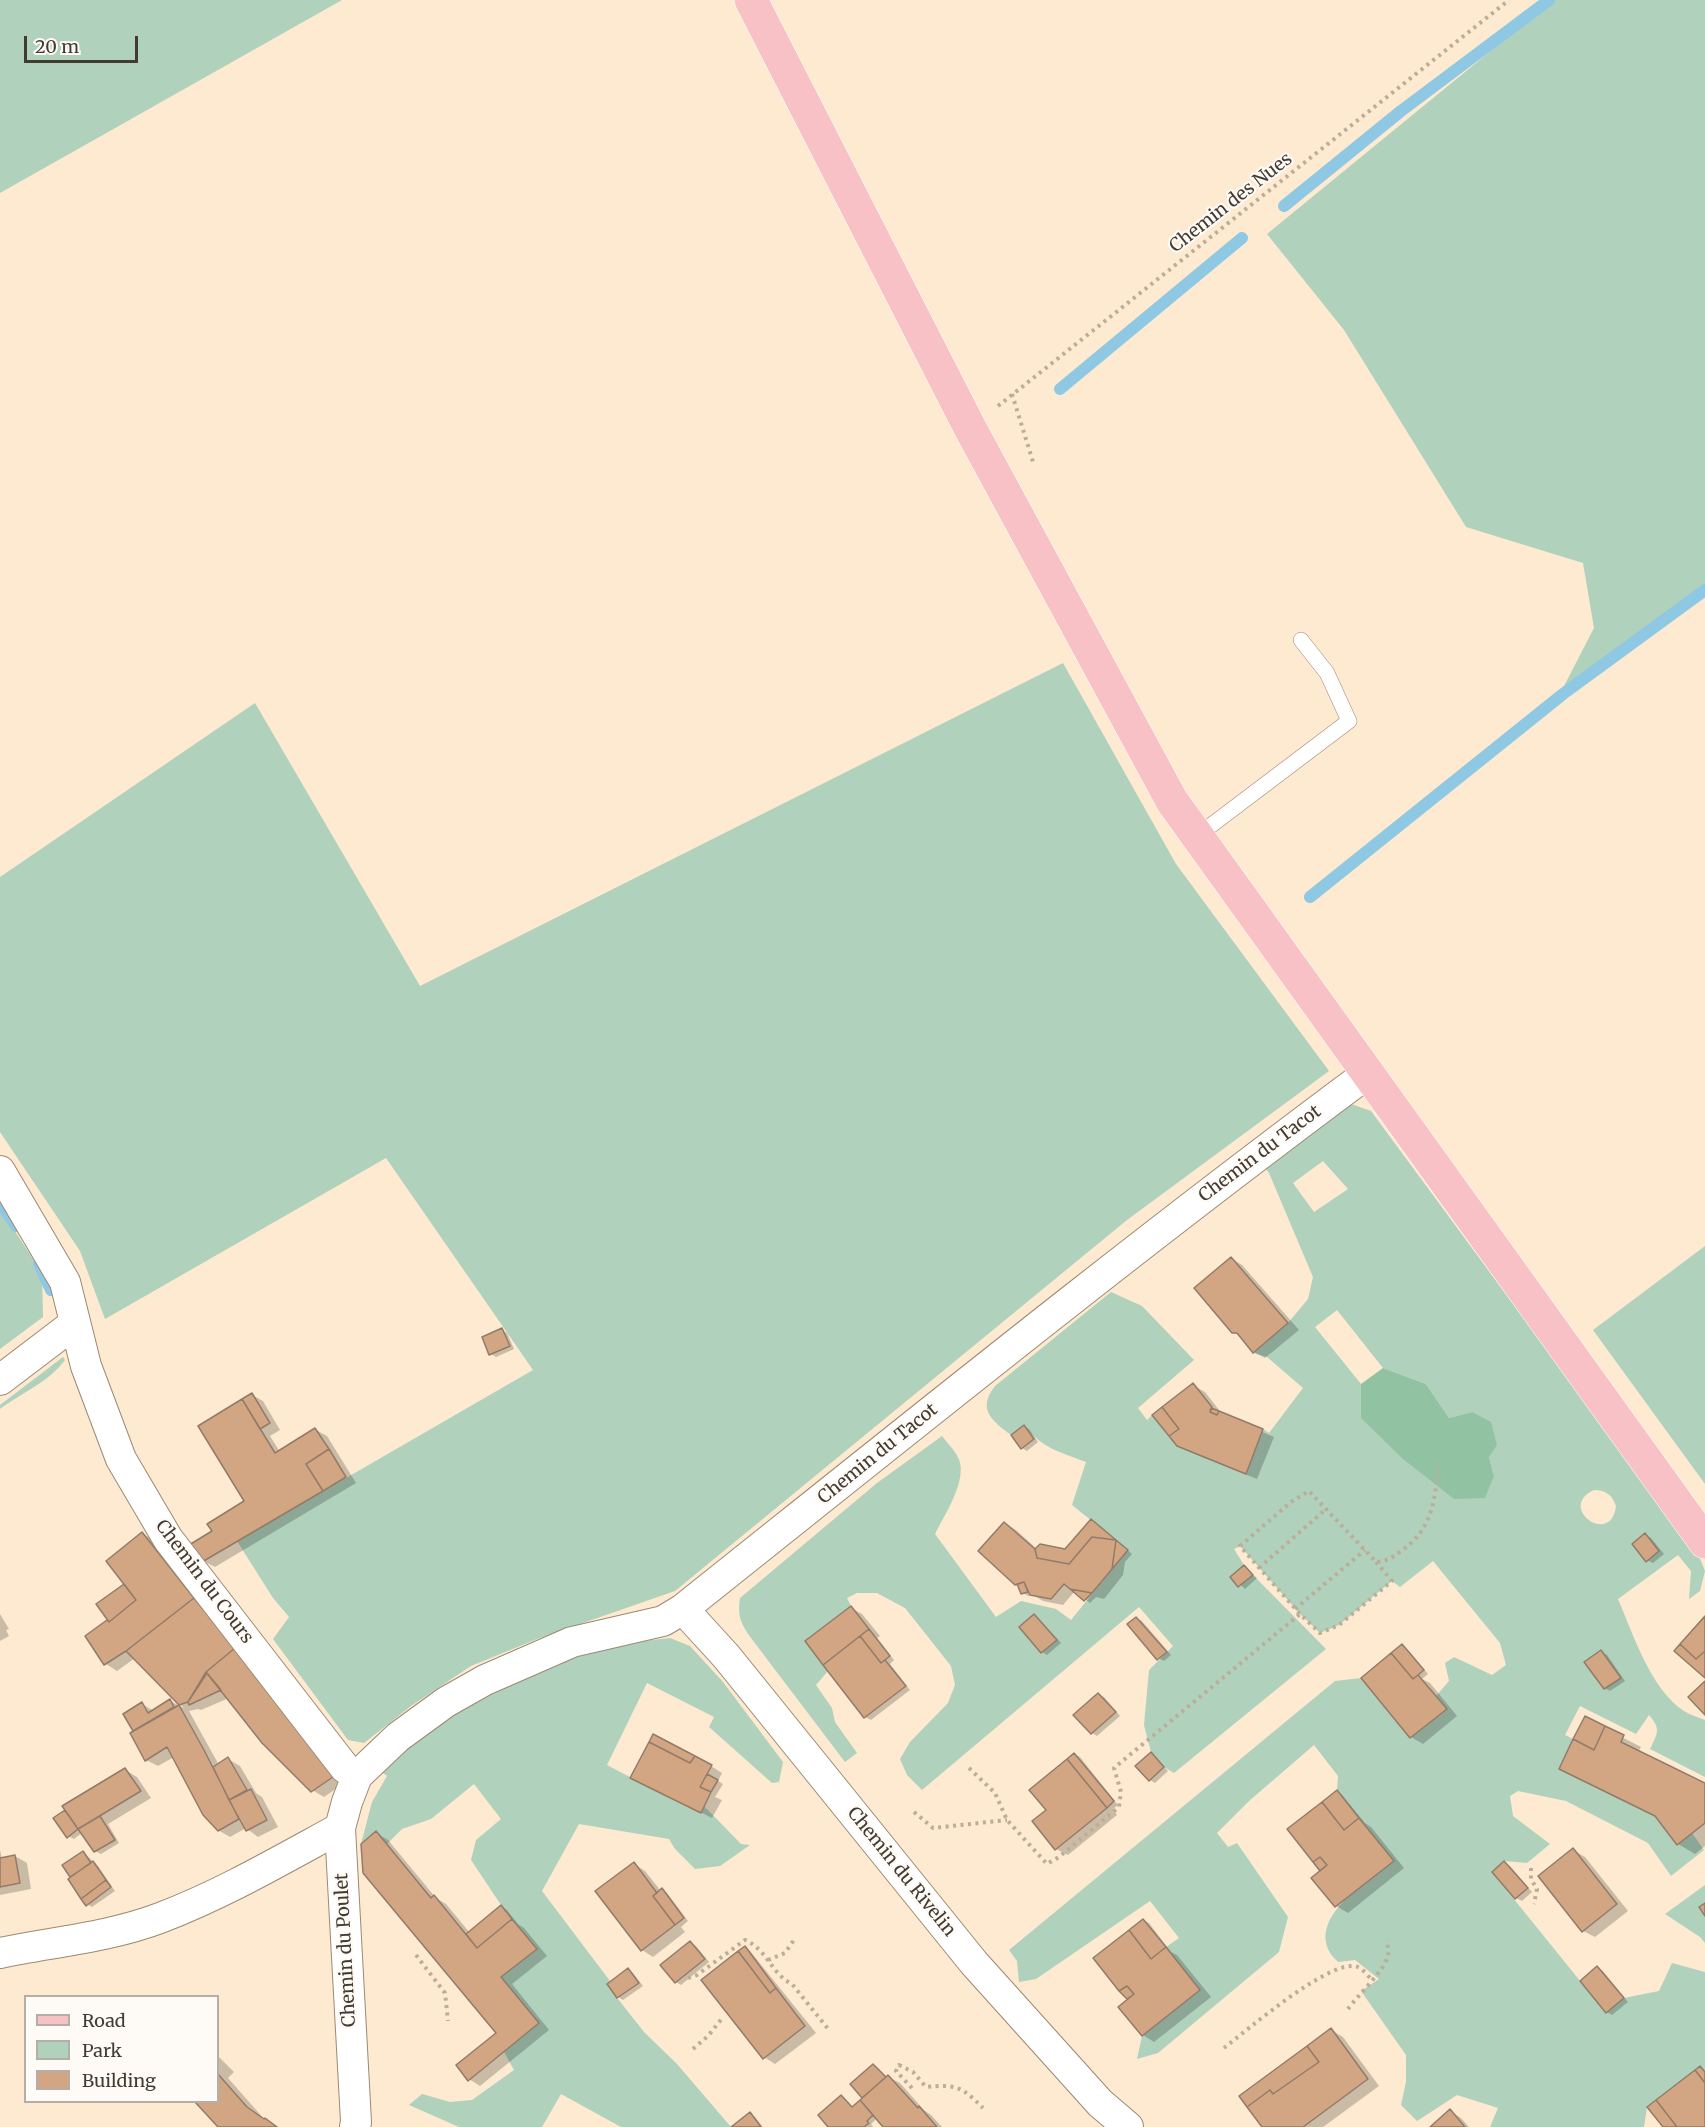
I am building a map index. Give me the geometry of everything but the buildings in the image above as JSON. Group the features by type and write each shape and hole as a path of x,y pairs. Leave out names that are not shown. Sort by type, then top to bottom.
{"main road":[{"path":"751,0 970,428 1172,801 1705,1542"}],"street":[{"name":"Chemin du Tacot","path":"357,1776 398,1737 447,1702 485,1680 572,1642 663,1621 683,1610 1089,1286 1248,1162 1368,1073"},
{"name":"Chemin du Cours","path":"0,1171 65,1281 86,1366 121,1459 168,1539 345,1768 357,1776"},
{"path":"0,1380 75,1323"},
{"name":"Chemin du Rivelin","path":"683,1610 726,1656 974,1963 1100,2103 1128,2127"},
{"name":"Chemin du Poulet","path":"355,2127 340,1828 357,1776"},
{"path":"0,1953 104,1934 159,1918 228,1887 340,1828"}],"lane":[{"path":"1197,836 1349,721 1327,673 1301,640"}],"path":[{"name":"Chemin des Nues","path":"970,428 1509,0"},
{"path":"1376,1562 1388,1561 1413,1543 1426,1527 1433,1505 1439,1465"},
{"path":"1309,1491 1376,1562 1392,1581 1338,1625 1320,1633 1295,1609 1240,1546 1291,1502 1309,1491"},
{"path":"1259,1568 1326,1508"},
{"path":"1295,1609 1365,1550"},
{"path":"969,1768 995,1793 1007,1820 1047,1864 1059,1857 1119,1808 1121,1792 1114,1768 1300,1614"},
{"path":"914,1812 933,1828 1007,1820"},
{"path":"1531,1868 1531,1879 1537,1888 1534,1904"},
{"path":"688,1978 697,1975 745,1940 757,1945 783,1980 792,1984 829,2030"},
{"path":"768,1960 785,1953 794,1940"},
{"path":"1348,2009 1381,1971 1388,1955 1387,1940"},
{"path":"416,1955 445,1993 448,2021"},
{"path":"1224,2048 1306,1986 1331,1971 1347,1966 1358,1967 1372,1980"},
{"path":"693,2049 708,2036 723,2017"},
{"path":"912,2088 896,2071 899,2065 913,2072 926,2087 947,2085 966,2091 983,2108"}],"green space":[{"path":"0,0 342,0 0,193"},
{"path":"1553,0 1705,0 1705,586 1562,690 1594,628 1583,563 1466,527 1344,330 1267,234"},
{"path":"1063,663 1176,864 1329,1071 1127,1220 675,1591 537,1639 471,1666 411,1706 364,1743 348,1740 273,1639 289,1617 273,1598 237,1541 533,1370 386,1158 105,1319 80,1251 0,1132 0,877 255,703 420,986"},
{"path":"1351,1104 1371,1111 1699,1556 1705,1571 1700,1591 1689,1599 1691,1571 1678,1555 1618,1599 1644,1660 1662,1690 1684,1711 1705,1720 1705,1777 1650,1749 1657,1728 1649,1715 1636,1734 1580,1706 1565,1735 1573,1739 1559,1769 1655,1816 1677,1845 1692,1833 1704,1850 1671,1876 1648,1843 1566,1801 1518,1791 1510,1796 1513,1816 1550,1844 1527,1863 1505,1861 1492,1872 1606,2013 1624,1998 1659,1991 1672,1963 1705,1972 1705,2072 1700,2066 1647,2107 1644,2127 1490,2127 1498,2108 1457,2095 1417,2121 1401,2105 1406,2082 1406,2055 1361,1991 1379,1979 1355,1960 1338,1962 1329,1951 1326,1937 1328,1924 1335,1911 1358,1888 1393,1861 1337,1790 1338,1776 1314,1745 1249,1801 1217,1833 1228,1847 1237,1843 1288,1917 1279,1952 1158,2053 1137,2059 1142,2036 1200,1990 1166,1947 1179,1938 1150,1901 1036,1979 1019,1982 1017,1961 1009,1950 1335,1681 1361,1678 1410,1738 1446,1709 1436,1696 1449,1681 1445,1663 1454,1657 1492,1675 1506,1665 1500,1643 1433,1561 1400,1587 1392,1581 1339,1625 1320,1633 1300,1614 1240,1546 1234,1549 1244,1565 1230,1577 1238,1587 1253,1575 1326,1649 1174,1773 1164,1767 1151,1752 1144,1725 1149,1670 1173,1646 1139,1607 922,1790 907,1775 900,1759 910,1742 948,1703 955,1685 951,1666 905,1608 877,1593 857,1593 847,1598 851,1606 805,1641 828,1671 816,1685 832,1708 835,1722 857,1753 845,1762 741,1622 740,1598 877,1483 942,1436 957,1456 961,1471 953,1500 935,1534 996,1617 1021,1601 1056,1609 1071,1620 1128,1550 1072,1505 1086,1462 1044,1444 1024,1425 1011,1435 992,1419 987,1408 987,1401 995,1386 1111,1292 1142,1306 1194,1360 1138,1408 1147,1420 1152,1415 1177,1446 1246,1473 1263,1429 1269,1433 1303,1388 1267,1357 1253,1353 1288,1323 1308,1299 1313,1277 1265,1168 1325,1120","holes":["1323,1161 1348,1189 1314,1212 1293,1183","1337,1310 1383,1368 1426,1384 1449,1418 1472,1412 1494,1476 1361,1418 1361,1384 1315,1327","1594,1490 1608,1494 1616,1506 1612,1518 1605,1524 1597,1524 1589,1520 1583,1514 1581,1506 1584,1497","1645,1533 1659,1551 1647,1561","1034,1614 1056,1640 1041,1653 1019,1627","1601,1650 1620,1677 1604,1689 1585,1662"]},
{"path":"0,1208 42,1273 43,1317 0,1349"},
{"path":"1705,1246 1705,1484 1593,1330"},
{"path":"63,1357 65,1360 51,1375 0,1409 0,1405"},
{"path":"1383,1368 1426,1384 1449,1418 1472,1412 1491,1422 1497,1445 1489,1457 1494,1476 1485,1498 1454,1499 1403,1459 1361,1418 1361,1384"},
{"path":"670,1638 690,1646 723,1682 783,1762 779,1782 772,1783 709,1727 714,1717 647,1683 607,1765 689,1808 704,1806 741,1844 750,1845 720,1866 695,1869 675,1849 669,1839 579,1824 542,1891 610,1981 607,1985 644,2032 677,2064 731,2127 621,2127 561,2094 542,2127 459,2127 409,2105 422,2094 450,2102 472,2100 514,2070 504,2052 539,2023 501,1977 536,1948 501,1905 471,1860 476,1840 501,1819 474,1784 431,1819 402,1829 387,1844 376,1831 361,1844 372,1802 387,1776 382,1772 400,1751 452,1712 522,1676 615,1644"},
{"path":"1705,1885 1705,1903 1699,1907 1705,1916 1705,1943 1700,1937 1665,1914"}],"waterway":[{"path":"1284,206 1401,111 1549,0"},
{"path":"1060,389 1242,238"},
{"path":"1310,897 1563,694 1705,590"},
{"path":"0,1202 16,1226"},
{"path":"39,1264 51,1290"}]}
